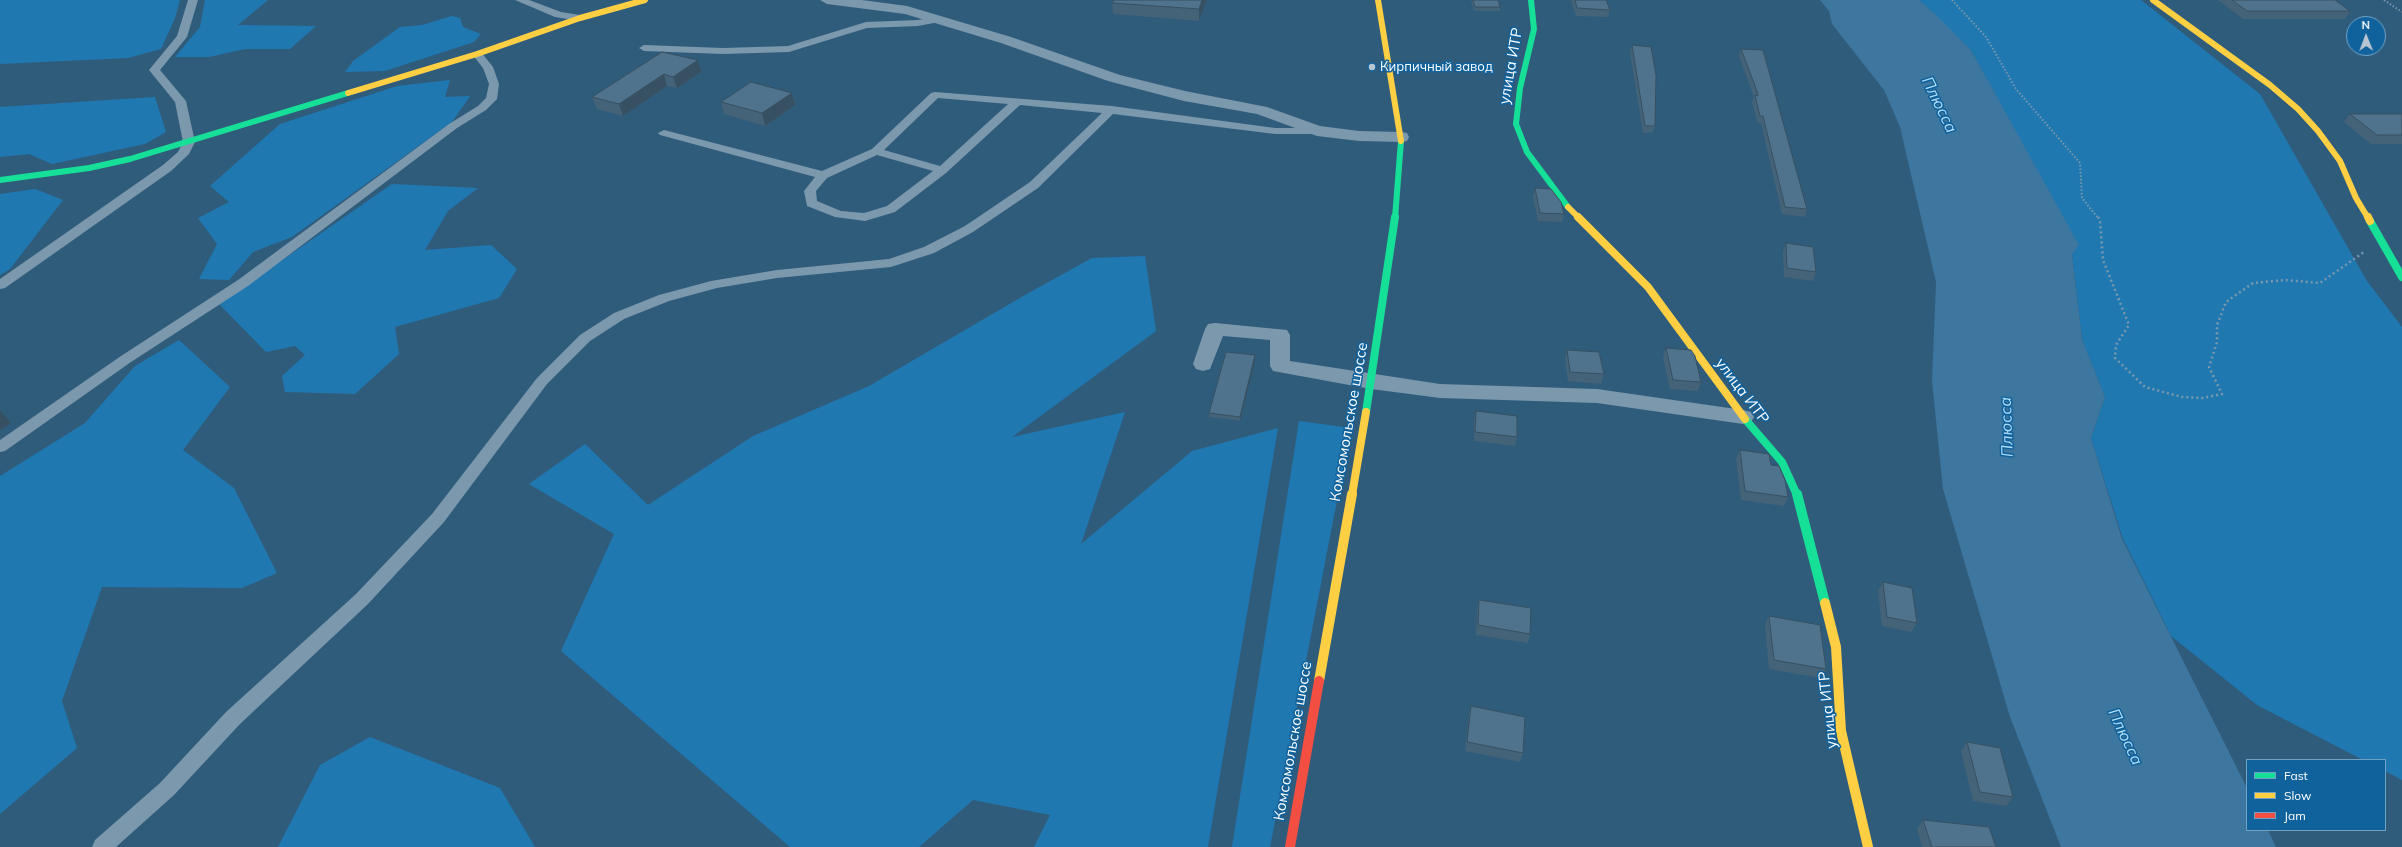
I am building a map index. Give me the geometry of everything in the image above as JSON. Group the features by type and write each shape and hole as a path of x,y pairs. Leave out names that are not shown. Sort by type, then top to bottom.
{"street":[{"path":"0,180 89,168 189,142 477,54 580,18 645,0"},
{"path":"827,0 907,10 935,20 1006,40 1114,78 1184,96 1261,110 1317,131 1359,136 1401,137"},
{"name":"Комсомольское шоссе","path":"1290,847 1371,382 1397,204 1401,137 1378,0"},
{"name":"улица ИТР","path":"1531,0 1534,29 1520,88 1516,124 1527,152 1568,208 1648,286 1743,417 1782,462 1800,501 1836,647 1841,731 1868,847"},
{"path":"2152,0 2270,85 2298,109 2318,131 2340,161 2356,198 2402,277"},
{"path":"1203,364 1216,329 1280,335 1280,366 1371,382 1440,391 1597,396 1743,417"}],"lane":[{"path":"0,285 167,168 183,154 189,142 180,101 154,70 182,37 193,0"},
{"path":"520,0 559,15 580,18"},
{"path":"644,48 723,51 789,49 866,25 918,23 935,20"},
{"path":"0,447 126,359 243,283 453,126 482,108 492,99 494,84 488,67 477,54"},
{"path":"1017,101 942,170 891,209 865,217 839,214 811,203 810,191 823,175 876,151 935,95 1017,101 1112,109 1275,131 1317,131"},
{"path":"102,847 167,789 233,718 362,599 438,518 542,381 585,338 620,316 664,298 716,284 777,274 891,263 929,250 969,229 1034,185 1112,109"},
{"path":"664,133 823,175"},
{"path":"876,151 942,170"}],"path":[{"path":"1952,0 1986,37 2016,89 2080,163 2082,198 2100,220 2103,260 2129,325 2116,345 2115,358 2146,387 2182,397 2202,398 2222,394 2209,366 2217,342 2217,325 2226,302 2253,283 2285,280 2320,284 2380,240"},
{"path":"2384,0 2402,12"}],"shaded area":[{"path":"0,0 180,0 175,18 161,49 128,58 0,64"},
{"path":"205,0 268,0 238,25 316,26 290,49 245,49 209,57 175,57 200,27"},
{"path":"1919,0 2141,0 2260,94 2367,281 2402,327 2402,780 2386,772 2386,759 2361,759 2257,705 2171,636 2123,539 2091,438 2105,397 2082,339 2072,254 2009,120 1971,50"},
{"path":"452,16 460,18 463,27 481,34 474,42 385,71 345,72 353,61 400,27 422,25"},
{"path":"450,80 445,97 470,96 452,122 292,237 253,252 229,280 199,279 217,244 198,218 229,202 210,186 280,124 397,86"},
{"path":"155,97 166,132 145,144 52,164 29,154 0,157 0,107"},
{"path":"392,184 478,188 448,211 425,250 491,245 517,269 499,298 395,327 399,354 355,394 285,392 282,376 305,355 295,346 266,352 219,304"},
{"path":"35,189 63,200 10,269 0,275 0,194"},
{"path":"1145,256 1156,331 1012,437 1125,412 1081,544 1192,451 1278,428 1208,847 1034,847 1050,815 973,800 919,847 790,847 561,651 614,534 529,484 585,444 648,505 753,436 869,386 1025,295 1092,258"},
{"path":"179,340 230,387 183,450 234,488 277,573 242,588 102,587 62,701 77,748 0,814 0,476 85,423 135,366"},
{"path":"1299,421 1351,428 1270,847 1232,847"},
{"path":"370,737 500,788 535,847 278,847 320,765"}],"water":[{"name":"Плюсса","path":"1820,0 1919,0 1934,13 1971,50 2079,245 2072,254 2082,339 2105,397 2091,438 2122,539 2246,786 2246,831 2268,831 2276,847 2061,847 2010,717 1943,489 1932,381 1936,282 1900,127 1884,90 1832,24 1829,11"}],"building":[{"path":"1114,0 1202,0 1199,9 1112,3"},
{"path":"1473,0 1498,0 1500,7 1475,7"},
{"path":"1575,0 1606,0 1610,10 1577,8"},
{"path":"2232,0 2335,0 2350,11 2247,11"},
{"path":"1632,45 1651,47 1656,75 1655,126 1645,126"},
{"path":"1741,49 1763,50 1807,209 1785,207 1763,116 1760,116 1755,95 1758,96 1757,91"},
{"path":"662,52 698,60 673,77 664,74 619,104 592,97"},
{"path":"751,82 792,93 762,113 721,102"},
{"path":"2350,114 2402,114 2402,135 2377,135"},
{"path":"1535,188 1551,189 1561,202 1564,214 1540,213"},
{"path":"1786,243 1813,247 1816,272 1787,268"},
{"path":"1666,348 1691,350 1695,356 1701,382 1673,380"},
{"path":"1567,350 1599,352 1604,374 1570,372"},
{"path":"1226,352 1255,355 1240,417 1209,413"},
{"path":"1476,411 1517,416 1517,437 1475,432"},
{"path":"1740,450 1769,454 1771,465 1779,466 1785,480 1788,497 1745,491"},
{"path":"1883,582 1912,588 1917,623 1887,617"},
{"path":"1479,600 1531,608 1530,634 1478,625"},
{"path":"1769,616 1820,625 1826,669 1774,660"},
{"path":"1471,706 1525,717 1523,753 1467,742"},
{"path":"1967,742 2000,748 2013,797 1980,792"},
{"path":"1923,820 1989,827 1996,847 1932,847"}],"traffic: fast":[{"path":"1531,0 1534,29 1520,88 1516,124 1527,152 1568,207"},
{"path":"0,180 89,168 130,159 348,93"},
{"path":"1366,412 1397,204 1401,141"},
{"path":"2370,221 2402,277"},
{"path":"1745,419 1782,462 1800,501 1825,603"}],"traffic: slow":[{"path":"348,93 477,54 580,18 645,0"},
{"path":"1378,0 1401,141"},
{"path":"2153,0 2270,85 2298,109 2318,131 2340,161 2356,198 2370,221"},
{"path":"1568,207 1648,287 1745,419"},
{"path":"1319,681 1366,412"},
{"path":"1825,603 1836,647 1841,731 1868,847"}],"traffic: jam":[{"path":"1290,847 1319,681"}],"place":[{"name":"Кирпичный завод","path":"1372,67"}]}
